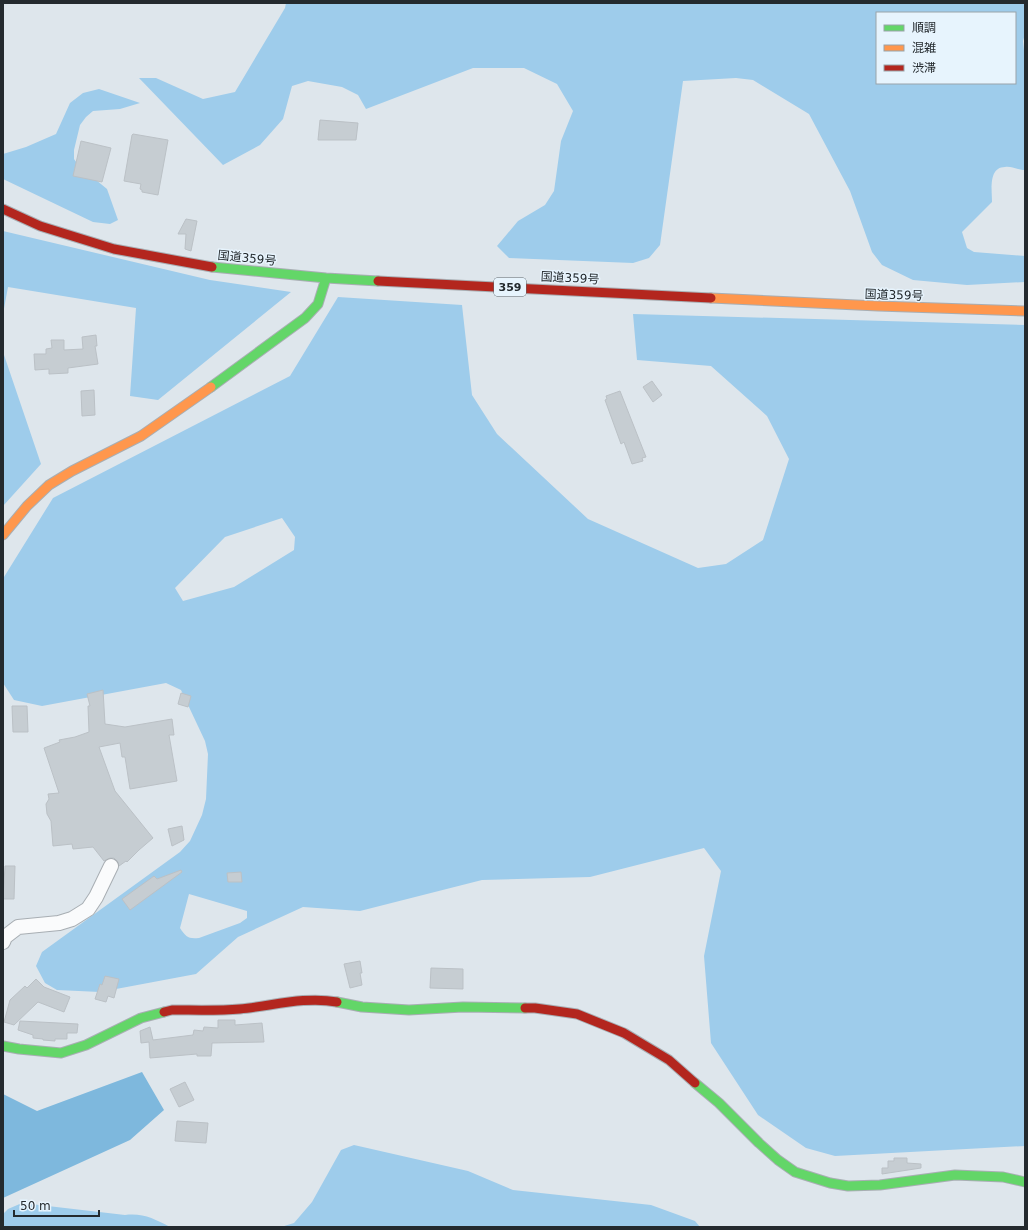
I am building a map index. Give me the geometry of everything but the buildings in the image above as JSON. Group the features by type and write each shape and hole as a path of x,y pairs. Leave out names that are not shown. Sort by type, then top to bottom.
{"main road":[{"name":"国道359号","path":"3,209 40,226 114,249 221,269 326,278 878,306 1025,311"},
{"path":"3,535 27,506 49,485 141,436 178,411 305,318 318,304 326,278"},
{"path":"3,1046 61,1053 86,1045 141,1018 154,1014 172,1010 239,1009 292,1001 326,1000 362,1007 409,1010 462,1007 535,1008 578,1014 624,1033 669,1060 719,1103 759,1144 795,1172 830,1183 848,1186 880,1185 955,1175 1003,1177 1025,1182"}],"street":[{"path":"3,942 8,934 18,927 72,919 88,909 96,897 111,866"}],"shaded area":[{"path":"286,3 1025,3 1025,34 1023,41 1025,60 1025,170 1008,167 1000,168 996,171 992,180 992,202 962,232 967,248 974,252 1025,256 1025,282 967,285 913,280 882,265 872,252 850,191 809,114 753,80 736,78 683,81 660,245 649,258 633,263 509,258 497,246 518,221 545,205 554,191 561,141 573,111 557,84 524,68 473,68 366,109 358,95 342,87 308,81 292,86 283,119 260,145 223,165 139,78 156,78 203,99 235,92 285,8"},
{"path":"99,89 140,103 120,109 93,111 80,125 74,150 74,159 79,166 107,189 118,220 110,224 93,222 3,179 3,154 26,147 56,134 70,103 83,93"},
{"path":"3,231 210,280 291,292 158,400 130,396 136,308 8,287 3,314"},
{"path":"338,297 462,305 472,395 497,434 588,519 698,568 726,564 763,540 789,459 767,416 711,366 637,360 633,314 1025,325 1025,1146 835,1156 806,1148 758,1115 711,1043 704,956 721,871 704,848 590,877 482,880 360,911 303,907 238,937 196,974 100,992 57,990 45,983 36,966 42,952 180,852 190,841 202,815 206,799 208,754 205,741 181,690 166,683 42,706 14,700 3,683 4,577 53,498 290,376","holes":["282,518 295,537 294,550 234,587 183,601 175,588 225,537","189,894 247,911 247,918 240,923 199,938 190,938 180,928"]},
{"path":"3,352 41,464 3,506"},
{"path":"142,1072 164,1110 130,1140 3,1198 3,1094 37,1111"},
{"path":"354,1145 468,1171 513,1190 651,1205 695,1221 700,1227 281,1227 294,1223 312,1202 341,1150"},
{"path":"22,1203 125,1215 138,1215 154,1219 170,1227 3,1227 3,1214 8,1209"}],"traffic: fast":[{"path":"212,267 326,278 378,281"},
{"path":"211,387 305,318 318,304 326,278"},
{"path":"337,1002 362,1007 409,1010 463,1007 525,1008"},
{"path":"3,1046 61,1053 86,1045 141,1018 164,1012"},
{"path":"695,1083 719,1103 778,1160 795,1172 830,1183 848,1186 880,1185 955,1175 1003,1177 1025,1182"}],"traffic: slow":[{"path":"711,298 1025,311"},
{"path":"3,535 27,506 49,485 72,471 141,436 211,387"}],"traffic: jam":[{"path":"3,209 40,226 114,249 212,267"},
{"path":"378,281 711,298"},
{"path":"164,1012 172,1010 240,1009 313,1000 337,1002"},
{"path":"525,1008 577,1014 624,1033 669,1060 695,1083"}]}
